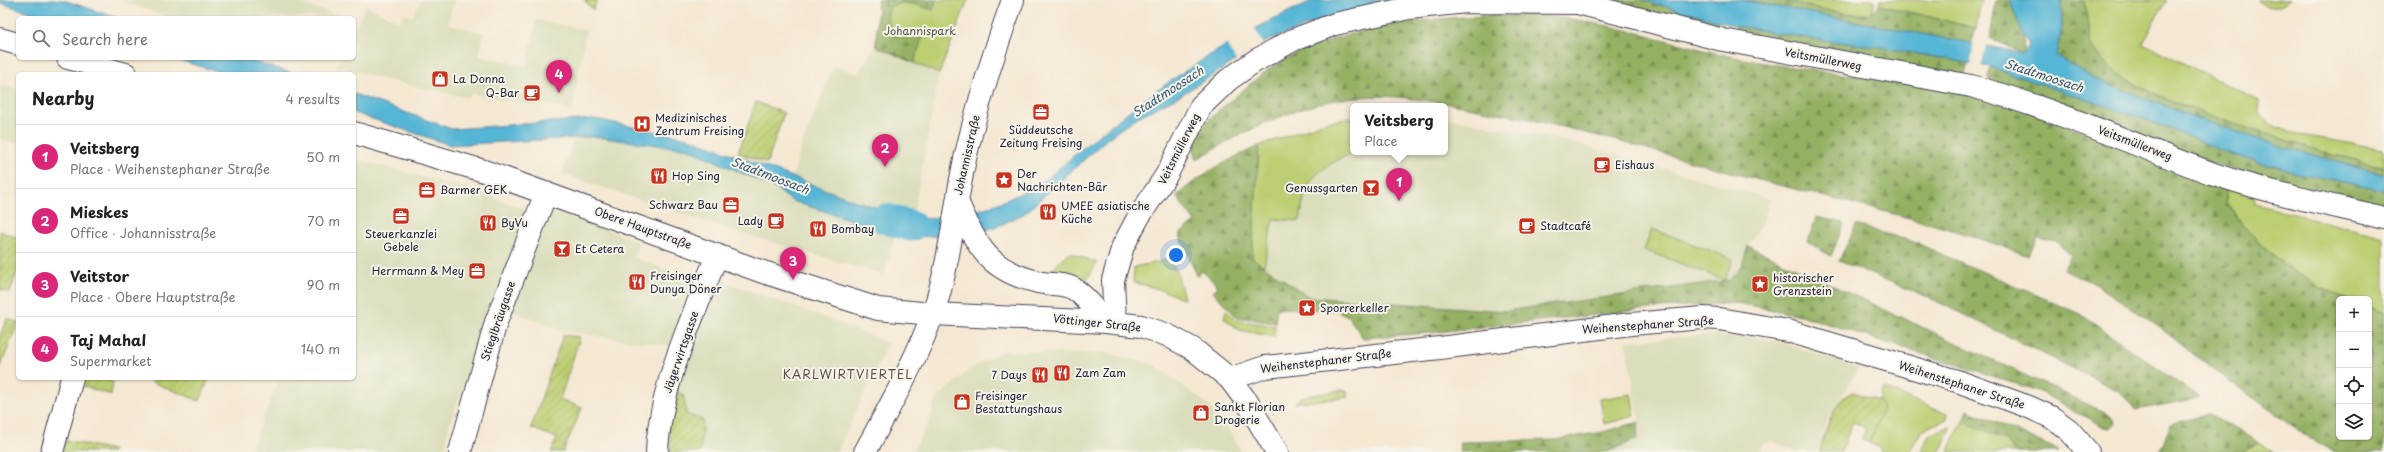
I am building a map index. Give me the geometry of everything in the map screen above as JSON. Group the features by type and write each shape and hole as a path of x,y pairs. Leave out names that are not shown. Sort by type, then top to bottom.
{"street":[{"name":"Johannisstraße","path":"865,452 910,366 933,314 944,272 965,159 984,85 1013,0"},
{"name":"Veitsmüllerweg","path":"1110,322 1115,269 1123,246 1138,218 1167,174 1201,106 1253,57 1335,24 1409,8 1466,2 1578,3 1723,40 1971,86 2011,98 2126,139 2214,174 2384,218"},
{"path":"0,39 16,43"},
{"path":"75,60 119,72"},
{"name":"Obere Hauptstraße","path":"356,134 470,166 760,271 878,309 933,314"},
{"name":"Stieglbräugasse","path":"460,452 496,322 546,193"},
{"path":"957,201 973,238 995,264 1012,275 1073,288 1110,322"},
{"name":"Jägerwirtsgasse","path":"657,452 658,422 674,369 717,255"},
{"name":"Vöttinger Straße","path":"933,314 1110,322 1141,326 1166,335 1193,349 1230,379 1247,402 1277,452"},
{"name":"Weihenstephaner Straße","path":"1230,379 1265,367 1440,348 1631,324 1703,318 1719,319 1788,331 1957,382 2029,407 2057,421 2070,430 2088,452"},
{"path":"52,452 71,380"}],"shaded area":[{"path":"119,0 292,0 340,16 165,16"},
{"path":"421,0 454,0 448,24 484,33 479,56 527,66 536,20 586,30 572,110 537,103 536,106 471,93 469,98 378,78 336,66 339,60 356,60 356,26 366,6 400,22 404,13 412,17"},
{"path":"876,46 939,74 913,218 888,211 883,230 895,234 884,275 731,230 562,174 576,131 692,139 792,177 802,144 834,66 857,74"},
{"path":"0,85 16,89 16,143 0,139"},
{"path":"1350,118 1350,155 1448,155 1448,118 1570,142 1770,199 1763,221 1748,246 1742,266 1729,280 1505,311 1309,297 1252,258 1259,146 1325,122"},
{"path":"356,160 473,190 527,210 449,426 445,452 250,452 278,380 356,380"},
{"path":"549,207 639,242 633,257 702,284 677,346 630,341 560,330 509,310"},
{"path":"717,279 848,326 888,344 837,452 671,452 673,390"},
{"path":"1718,334 1777,341 1859,368 1828,418 1816,452 1798,452 1772,441 1762,445 1758,452 1607,452 1637,439 1639,420 1626,341"},
{"path":"1003,351 1097,354 1098,351 1153,364 1205,402 1224,422 1242,452 912,452 929,423 936,399 971,368"}],"green space":[{"path":"584,0 597,0 593,10"},
{"name":"Johannispark","path":"878,0 968,0 939,74 876,46"},
{"path":"878,0 936,0 933,10 913,4 901,3 891,6 889,10 887,17 888,21 897,34 923,35 914,63 876,46"},
{"path":"1565,0 1642,0 1719,21 1715,32"},
{"path":"1743,0 1781,0 1830,11 1860,15 1872,13 1879,5 1976,28 1971,44"},
{"path":"1781,0 1875,0 1872,13 1849,14 1815,9"},
{"path":"1880,0 1981,0 1976,28 1879,5"},
{"path":"1996,0 2010,0 2024,38 2023,53 1990,38"},
{"path":"2061,0 2083,0 2088,17 2091,41 2095,50 2118,74 2143,88 2175,102 2246,128 2335,156 2342,156 2371,165 2384,167 2384,175 2266,142 2186,114 2092,78 2056,55 2062,27"},
{"path":"2083,0 2167,0 2162,9 2160,9 2143,43 2259,101 2258,113 2273,126 2301,135 2384,149 2384,167 2371,165 2342,156 2335,156 2246,128 2175,102 2143,88 2118,74 2095,50 2091,41 2088,17"},
{"path":"2257,0 2290,0 2278,7 2269,7"},
{"path":"1532,15 1558,17 1632,31 1704,50 1755,61 1936,88 1974,96 2011,106 2119,144 2226,187 2226,203 2247,230 2278,260 2321,288 2341,296 2336,296 2336,440 2372,440 2372,308 2384,313 2384,452 2334,452 2311,439 2203,362 2158,326 2097,285 2063,270 2071,256 2056,242 2038,238 2028,256 1960,233 1891,213 1752,178 1579,131 1448,103 1403,98 1375,96 1340,99 1318,104 1254,128 1196,160 1194,152 1195,144 1202,128 1208,121 1253,81 1282,61 1311,47 1372,29 1436,19"},
{"path":"1736,26 1813,39 1881,47 1968,63 1965,75 1732,36"},
{"path":"1990,67 2158,124 2230,154 2288,170 2384,191 2384,206 2282,184 2233,170 2134,136 1988,78"},
{"path":"756,102 784,113 767,163 738,153"},
{"path":"1350,118 1350,155 1337,160 1316,175 1311,181 1305,195 1300,221 1273,219 1264,266 1252,258 1259,146 1325,122"},
{"path":"1259,146 1252,258 1309,297 1505,311 1729,280 1742,266 1748,246 2104,412 2113,419 2114,425 2110,428 2104,427 2038,391 1800,315 1736,303 1659,308 1428,333 1363,338 1348,316 1335,310 1277,308 1275,323 1237,317 1213,292 1218,286 1202,271 1197,276 1179,234 1195,222 1176,196 1195,181 1216,168"},
{"path":"2226,187 2255,194 2255,204 2384,237 2384,313 2372,308 2372,296 2341,296 2321,288 2278,260 2247,230 2226,202"},
{"path":"1816,217 1844,223 1831,256 1808,242"},
{"path":"1856,225 1914,242 2080,314 2200,398 2136,410 2119,391 1930,298 1839,261"},
{"path":"1652,229 1733,259 1725,280 1644,250"},
{"path":"0,231 16,237 16,274 10,293 0,289"},
{"path":"1071,253 1097,263 1088,278 1047,275 1062,258"},
{"path":"1168,260 1177,271 1184,299 1159,289 1133,282 1134,267"},
{"path":"1226,310 1236,320 1275,326 1274,337 1239,330 1224,318"},
{"path":"7,318 16,322 16,328 0,368 0,336"},
{"path":"563,335 580,337 560,399 582,408 563,452 551,452 557,438 531,428"},
{"path":"80,380 108,380 113,382 111,395 79,385"},
{"path":"152,380 208,380 200,401 151,382"},
{"path":"1883,388 1947,414 1947,419 1922,430 1909,452 1882,452 1881,448 1869,443 1883,409 1879,401"},
{"path":"673,390 684,395 686,414 703,420 700,452 671,452 668,424"},
{"path":"1340,390 1347,391 1348,397 1295,403 1302,397"},
{"path":"1853,392 1879,401 1883,408 1869,443 1862,439 1866,428 1853,422 1841,452 1819,452 1827,427 1835,409 1840,401"},
{"path":"1631,394 1635,416 1604,424 1600,399"},
{"path":"1967,410 2054,448 2058,452 2016,452 2004,439 1963,421"},
{"path":"2209,414 2259,442 2241,452 2159,452 2171,424"},
{"path":"1963,421 2004,439 2016,452 1948,452"},
{"path":"1639,422 1637,439 1607,452 1459,452 1461,442 1555,440 1602,432"},
{"path":"1948,427 1951,428 1940,452 1921,452 1929,435"},
{"path":"65,440 113,450 112,452 63,452"},
{"path":"2259,442 2274,452 2241,452"}],"water":[{"path":"0,0 63,0 112,16 42,16 0,3"},
{"path":"1314,0 1413,0 1328,18 1267,41 1181,95 1136,118 1108,138 1025,213 1003,224 973,235 907,237 913,218 948,217 965,213 1000,202 1033,187 1048,178 1110,126 1174,78 1242,36"},
{"path":"1642,0 1742,0 2023,53 2029,44 2024,38 2010,0 2061,0 2062,27 2056,55 2092,78 2186,114 2266,142 2384,175 2384,191 2288,170 2230,154 2158,124 1990,67 1881,47 1813,39 1736,26"},
{"path":"178,60 248,60 289,72 219,72"},
{"path":"356,95 452,129 595,119 692,139 853,200 888,211 883,230 792,201 775,188 689,149 595,137 450,145 356,114"}],"pier":[{"path":"1254,27 1264,45 1236,61 1226,43"},
{"path":"1974,43 1986,45 1981,68 1970,66"}],"waterway":[{"name":"Stadtmoosach","path":"886,219 911,226"}],"place":[{"name":"La Donna","path":"440,79"},
{"name":"Q-Bar","path":"532,93"},
{"name":"Taj Mahal","path":"559,93"},
{"name":"Süddeutsche Zeitung Freising","path":"1041,112"},
{"name":"Medizinisches Zentrum Freising","path":"642,124"},
{"name":"Eishaus","path":"1602,165"},
{"name":"Mieskes","path":"885,167"},
{"name":"Hop Sing","path":"659,176"},
{"name":"Der Nachrichten-Bär","path":"1004,180"},
{"name":"Genussgarten","path":"1371,188"},
{"name":"Barmer GEK","path":"427,190"},
{"name":"Veitsberg","path":"1399,201"},
{"name":"Schwarz Bau","path":"731,205"},
{"name":"UMEE asiatische Küche","path":"1048,212"},
{"name":"Steuerkanzlei Gebele","path":"401,216"},
{"name":"Lady","path":"776,221"},
{"name":"ByVu","path":"488,223"},
{"name":"Stadtcafé","path":"1527,226"},
{"name":"Bombay","path":"818,229"},
{"name":"Et Cetera","path":"562,249"},
{"name":"Herrmann & Mey","path":"477,271"},
{"name":"Veitstor","path":"793,280"},
{"name":"Freisinger Dunya Döner","path":"637,282"},
{"name":"historischer Grenzstein","path":"1760,284"},
{"name":"Sporrerkeller","path":"1307,308"},
{"name":"Zam Zam","path":"1062,373"},
{"name":"7 Days","path":"1040,375"},
{"name":"Freisinger Bestattungshaus","path":"962,402"},
{"name":"Sankt Florian Drogerie","path":"1201,413"}],"district":[{"name":"KARLWIRTVIERTEL","path":"848,375"}]}
